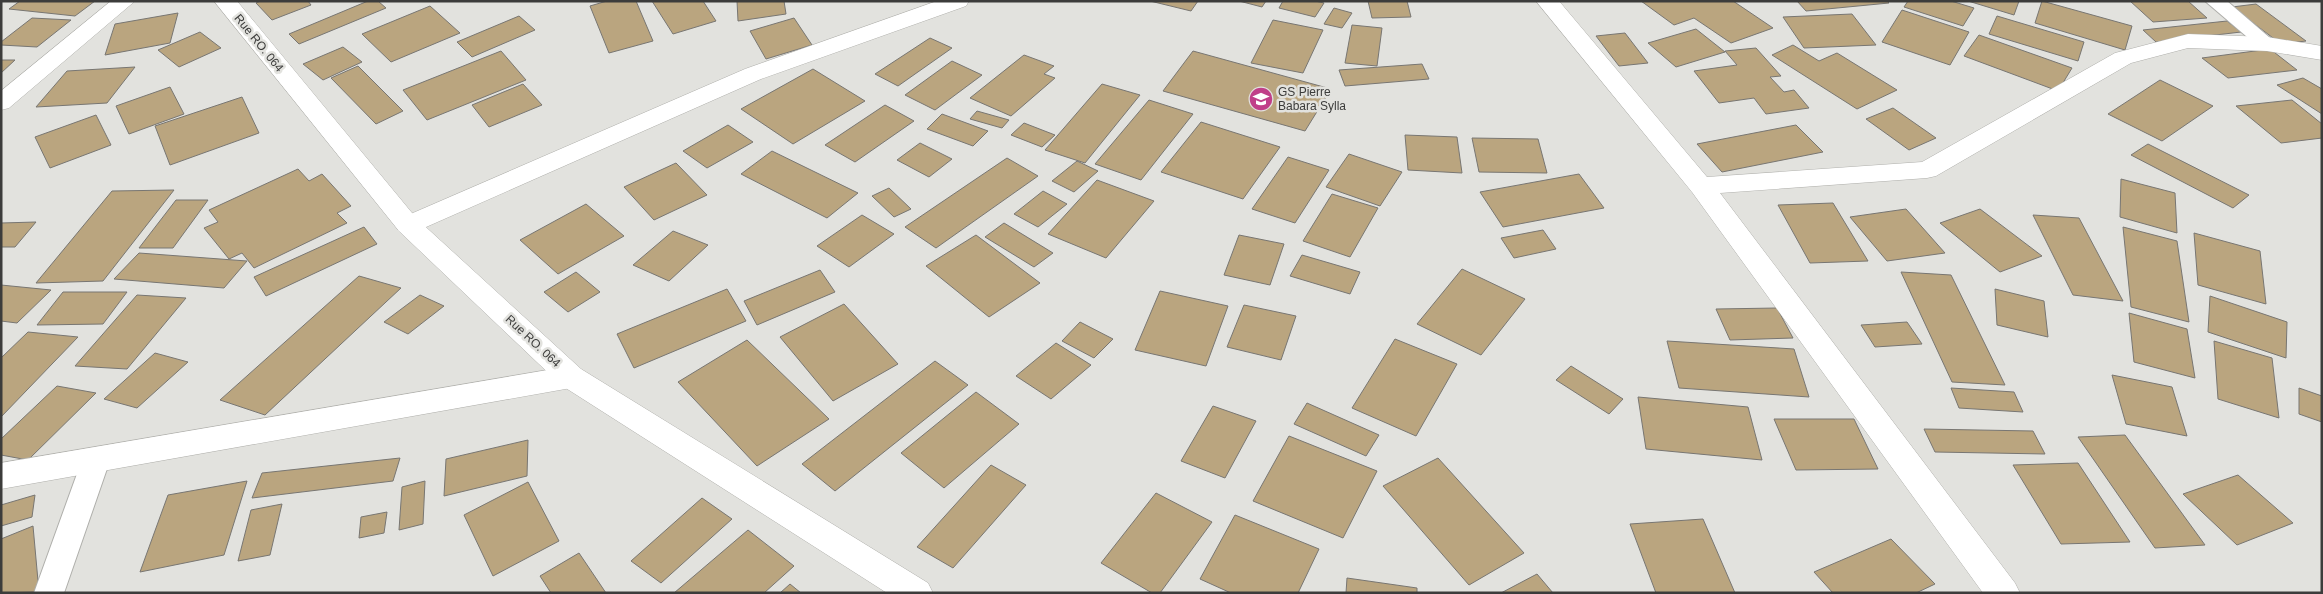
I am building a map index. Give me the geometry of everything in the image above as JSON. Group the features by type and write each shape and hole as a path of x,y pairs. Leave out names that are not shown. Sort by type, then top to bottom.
{"street":[{"path":"1,103 124,1"},
{"name":"Rue RO. 064","path":"225,1 408,225 571,376 916,593"},
{"path":"408,225 753,74 958,1"},
{"path":"1547,1 1701,186 2003,593"},
{"path":"1701,186 1927,170 2123,58 2188,41 2267,44 2322,53"},
{"path":"1,476 571,376"}],"lane":[{"path":"2215,1 2267,44"},
{"path":"49,593 96,460"}],"building":[{"path":"20,1 95,1 75,16 9,9"},
{"path":"260,1 308,1 311,5 272,20 256,3"},
{"path":"368,1 378,1 386,8 299,44 289,34"},
{"path":"607,1 636,1 653,41 609,53 590,6"},
{"path":"652,1 703,1 716,21 673,34"},
{"path":"737,1 784,1 786,14 738,21"},
{"path":"1150,1 1198,1 1191,11"},
{"path":"1239,1 1266,1 1262,7"},
{"path":"1283,1 1315,1 1324,3 1315,17 1279,8"},
{"path":"1368,1 1407,1 1411,17 1372,18"},
{"path":"1641,1 1733,1 1773,28 1731,43 1694,18 1674,25"},
{"path":"1797,1 1887,1 1889,3 1806,11"},
{"path":"1908,1 1951,1 1974,8 1963,26 1904,7"},
{"path":"1968,1 2019,1 2014,15"},
{"path":"2042,1 2132,26 2125,50 2035,23"},
{"path":"2130,1 2188,1 2207,18 2153,22"},
{"path":"2256,4 2306,41 2281,44 2232,7"},
{"path":"430,6 460,33 391,62 362,34"},
{"path":"1334,8 1352,13 1342,28 1324,24"},
{"path":"1902,10 1969,32 1950,65 1882,42"},
{"path":"178,13 170,43 105,55 115,24"},
{"path":"1852,14 1876,45 1804,48 1783,17"},
{"path":"519,16 535,30 472,57 457,42"},
{"path":"1997,16 2084,42 2078,61 1989,34"},
{"path":"32,18 71,20 37,47 1,45 1,42"},
{"path":"794,18 812,45 766,59 750,31"},
{"path":"1273,20 1323,30 1303,73 1251,63"},
{"path":"2227,21 2241,32 2156,42 2143,30"},
{"path":"1352,25 1382,28 1377,66 1345,63"},
{"path":"1696,29 1725,52 1676,67 1648,43"},
{"path":"200,32 221,48 179,67 158,50"},
{"path":"1625,33 1648,63 1619,66 1596,36"},
{"path":"1979,35 2072,68 2058,91 1964,56"},
{"path":"930,38 952,48 898,86 875,74"},
{"path":"1793,45 1819,61 1837,53 1897,90 1857,109 1772,55"},
{"path":"343,47 362,62 323,80 303,64"},
{"path":"1756,48 1781,76 1770,77 1784,92 1794,90 1809,108 1766,114 1754,98 1719,103 1694,71 1737,65 1725,51"},
{"path":"2270,49 2297,70 2228,78 2202,58"},
{"path":"501,51 526,80 427,120 403,90"},
{"path":"1193,51 1331,89 1305,131 1163,91"},
{"path":"1024,55 1054,66 1044,74 1055,78 1011,116 970,98"},
{"path":"1,60 15,60 1,73"},
{"path":"952,61 982,75 935,110 905,95"},
{"path":"1422,64 1429,79 1345,86 1339,70"},
{"path":"358,66 403,111 376,124 331,78"},
{"path":"135,67 107,103 36,107 67,71"},
{"path":"813,69 865,101 793,144 741,109"},
{"path":"2303,78 2322,89 2322,114 2277,85"},
{"path":"2160,80 2213,106 2162,141 2108,114"},
{"path":"523,84 542,105 489,127 472,105"},
{"path":"1102,84 1140,95 1085,163 1045,150"},
{"path":"170,87 184,114 129,134 116,106"},
{"path":"242,97 259,133 170,165 155,126"},
{"path":"1149,100 1193,114 1141,180 1095,164"},
{"path":"2292,100 2322,124 2322,138 2281,143 2236,106"},
{"path":"885,105 914,121 855,162 825,145"},
{"path":"1893,108 1936,138 1909,150 1866,119"},
{"path":"977,111 1009,120 1002,128 970,119"},
{"path":"942,114 988,131 973,146 927,129"},
{"path":"96,115 111,145 50,168 35,137"},
{"path":"1201,122 1280,147 1243,199 1161,172"},
{"path":"1024,123 1055,135 1042,147 1011,135"},
{"path":"728,125 753,142 707,168 683,151"},
{"path":"1796,125 1823,152 1722,172 1697,144"},
{"path":"1405,135 1457,137 1462,173 1408,170"},
{"path":"1472,138 1538,139 1547,173 1479,172"},
{"path":"920,143 952,159 929,177 897,160"},
{"path":"2148,144 2249,195 2233,208 2131,155"},
{"path":"772,151 858,193 827,218 741,174"},
{"path":"1349,154 1402,172 1380,206 1326,187"},
{"path":"1288,157 1329,170 1295,223 1252,209"},
{"path":"1007,158 1038,176 936,248 905,227"},
{"path":"1077,161 1098,171 1074,192 1052,181"},
{"path":"676,163 707,195 654,220 624,187"},
{"path":"298,169 309,181 322,174 351,206 337,213 347,223 254,268 242,253 229,259 204,228 218,222 209,210"},
{"path":"1579,174 1604,208 1503,227 1480,192"},
{"path":"2121,179 2175,193 2177,233 2120,217"},
{"path":"1097,180 1154,201 1106,258 1048,234"},
{"path":"889,188 911,209 894,217 872,196"},
{"path":"174,190 103,281 36,283 112,191"},
{"path":"1043,191 1067,204 1038,227 1014,214"},
{"path":"1332,194 1378,208 1350,257 1303,241"},
{"path":"176,200 208,200 173,248 139,248"},
{"path":"1833,203 1868,261 1810,263 1778,205"},
{"path":"586,204 624,236 558,274 520,240"},
{"path":"1906,209 1945,253 1887,261 1850,217"},
{"path":"1980,209 2042,256 2000,272 1940,223"},
{"path":"862,215 894,234 849,267 817,246"},
{"path":"2033,215 2079,218 2123,301 2073,295"},
{"path":"36,222 15,247 1,247 1,223"},
{"path":"1004,223 1053,253 1034,267 985,237"},
{"path":"364,227 377,244 266,296 254,277"},
{"path":"2123,227 2177,241 2189,322 2131,307"},
{"path":"1543,230 1556,249 1514,258 1501,238"},
{"path":"673,231 708,245 669,281 633,265"},
{"path":"2194,233 2260,251 2266,304 2198,285"},
{"path":"976,235 1040,283 989,317 926,266"},
{"path":"1239,235 1284,244 1270,285 1224,275"},
{"path":"139,253 247,261 224,288 114,279"},
{"path":"1302,255 1360,272 1350,294 1290,276"},
{"path":"1462,269 1525,299 1481,355 1417,324"},
{"path":"820,270 835,292 757,325 744,301"},
{"path":"576,272 600,292 568,312 544,292"},
{"path":"1901,272 1951,275 2005,385 1952,382"},
{"path":"359,276 401,288 265,415 220,400"},
{"path":"1,285 51,290 17,323 1,321"},
{"path":"727,289 746,321 634,368 617,334"},
{"path":"1995,289 2044,301 2048,337 1997,325"},
{"path":"1160,291 1228,306 1206,366 1135,350"},
{"path":"63,292 127,292 103,324 37,325"},
{"path":"137,295 186,298 127,369 75,366"},
{"path":"420,295 444,306 408,334 384,322"},
{"path":"2210,296 2287,322 2286,358 2208,332"},
{"path":"844,304 898,364 833,401 780,337"},
{"path":"1244,305 1296,316 1281,360 1227,347"},
{"path":"1777,308 1793,338 1730,340 1716,309"},
{"path":"2129,313 2187,329 2195,378 2134,362"},
{"path":"1080,322 1113,339 1094,358 1062,341"},
{"path":"1907,322 1922,344 1875,347 1861,325"},
{"path":"28,332 78,337 1,417 1,358"},
{"path":"1395,339 1457,364 1416,436 1352,408"},
{"path":"747,340 829,419 757,466 678,382"},
{"path":"1667,341 1794,349 1809,397 1679,388"},
{"path":"2214,341 2272,358 2279,418 2218,399"},
{"path":"1056,343 1091,365 1051,399 1016,376"},
{"path":"155,353 188,362 137,408 104,399"},
{"path":"935,361 968,385 835,491 802,464"},
{"path":"1571,366 1623,399 1609,414 1556,380"},
{"path":"2112,375 2172,387 2187,436 2126,424"},
{"path":"57,386 96,393 28,460 1,455 1,439"},
{"path":"1951,388 2014,392 2023,412 1959,408"},
{"path":"2299,388 2322,396 2322,422 2299,414"},
{"path":"976,392 1019,424 944,488 901,453"},
{"path":"1638,397 1748,407 1762,460 1646,449"},
{"path":"1307,403 1379,435 1366,456 1294,424"},
{"path":"1213,406 1256,421 1225,478 1181,461"},
{"path":"1774,419 1854,419 1878,469 1796,470"},
{"path":"1924,429 2033,431 2045,454 1935,452"},
{"path":"2125,435 2205,545 2155,548 2078,437"},
{"path":"1289,436 1377,471 1343,538 1253,501"},
{"path":"528,440 527,476 444,496 446,459"},
{"path":"400,458 393,481 252,498 262,473"},
{"path":"1438,458 1524,553 1469,585 1383,486"},
{"path":"2078,463 2130,542 2061,544 2013,465"},
{"path":"991,465 1026,485 953,568 917,547"},
{"path":"2238,475 2293,523 2237,545 2183,494"},
{"path":"247,481 224,555 140,572 168,495"},
{"path":"425,481 423,524 399,530 402,487"},
{"path":"528,482 559,541 493,576 464,515"},
{"path":"1156,493 1212,522 1160,593 1152,593 1101,563"},
{"path":"35,495 32,517 1,526 1,505"},
{"path":"702,498 732,519 661,583 631,561"},
{"path":"282,504 270,555 238,561 251,510"},
{"path":"387,512 384,533 359,538 361,517"},
{"path":"1235,515 1319,549 1298,593 1231,593 1200,579"},
{"path":"1703,519 1735,593 1656,593 1630,524"},
{"path":"33,526 39,592 1,593 1,539"},
{"path":"748,530 794,566 764,593 674,593"},
{"path":"1891,539 1935,584 1916,593 1833,593 1814,572"},
{"path":"579,553 606,593 551,593 540,576"},
{"path":"1537,574 1553,593 1501,593"},
{"path":"1347,578 1417,588 1417,593 1346,593"},
{"path":"790,584 801,593 780,593"}],"place":[{"name":"GS Pierre Babara Sylla","path":"1261,99"}]}
